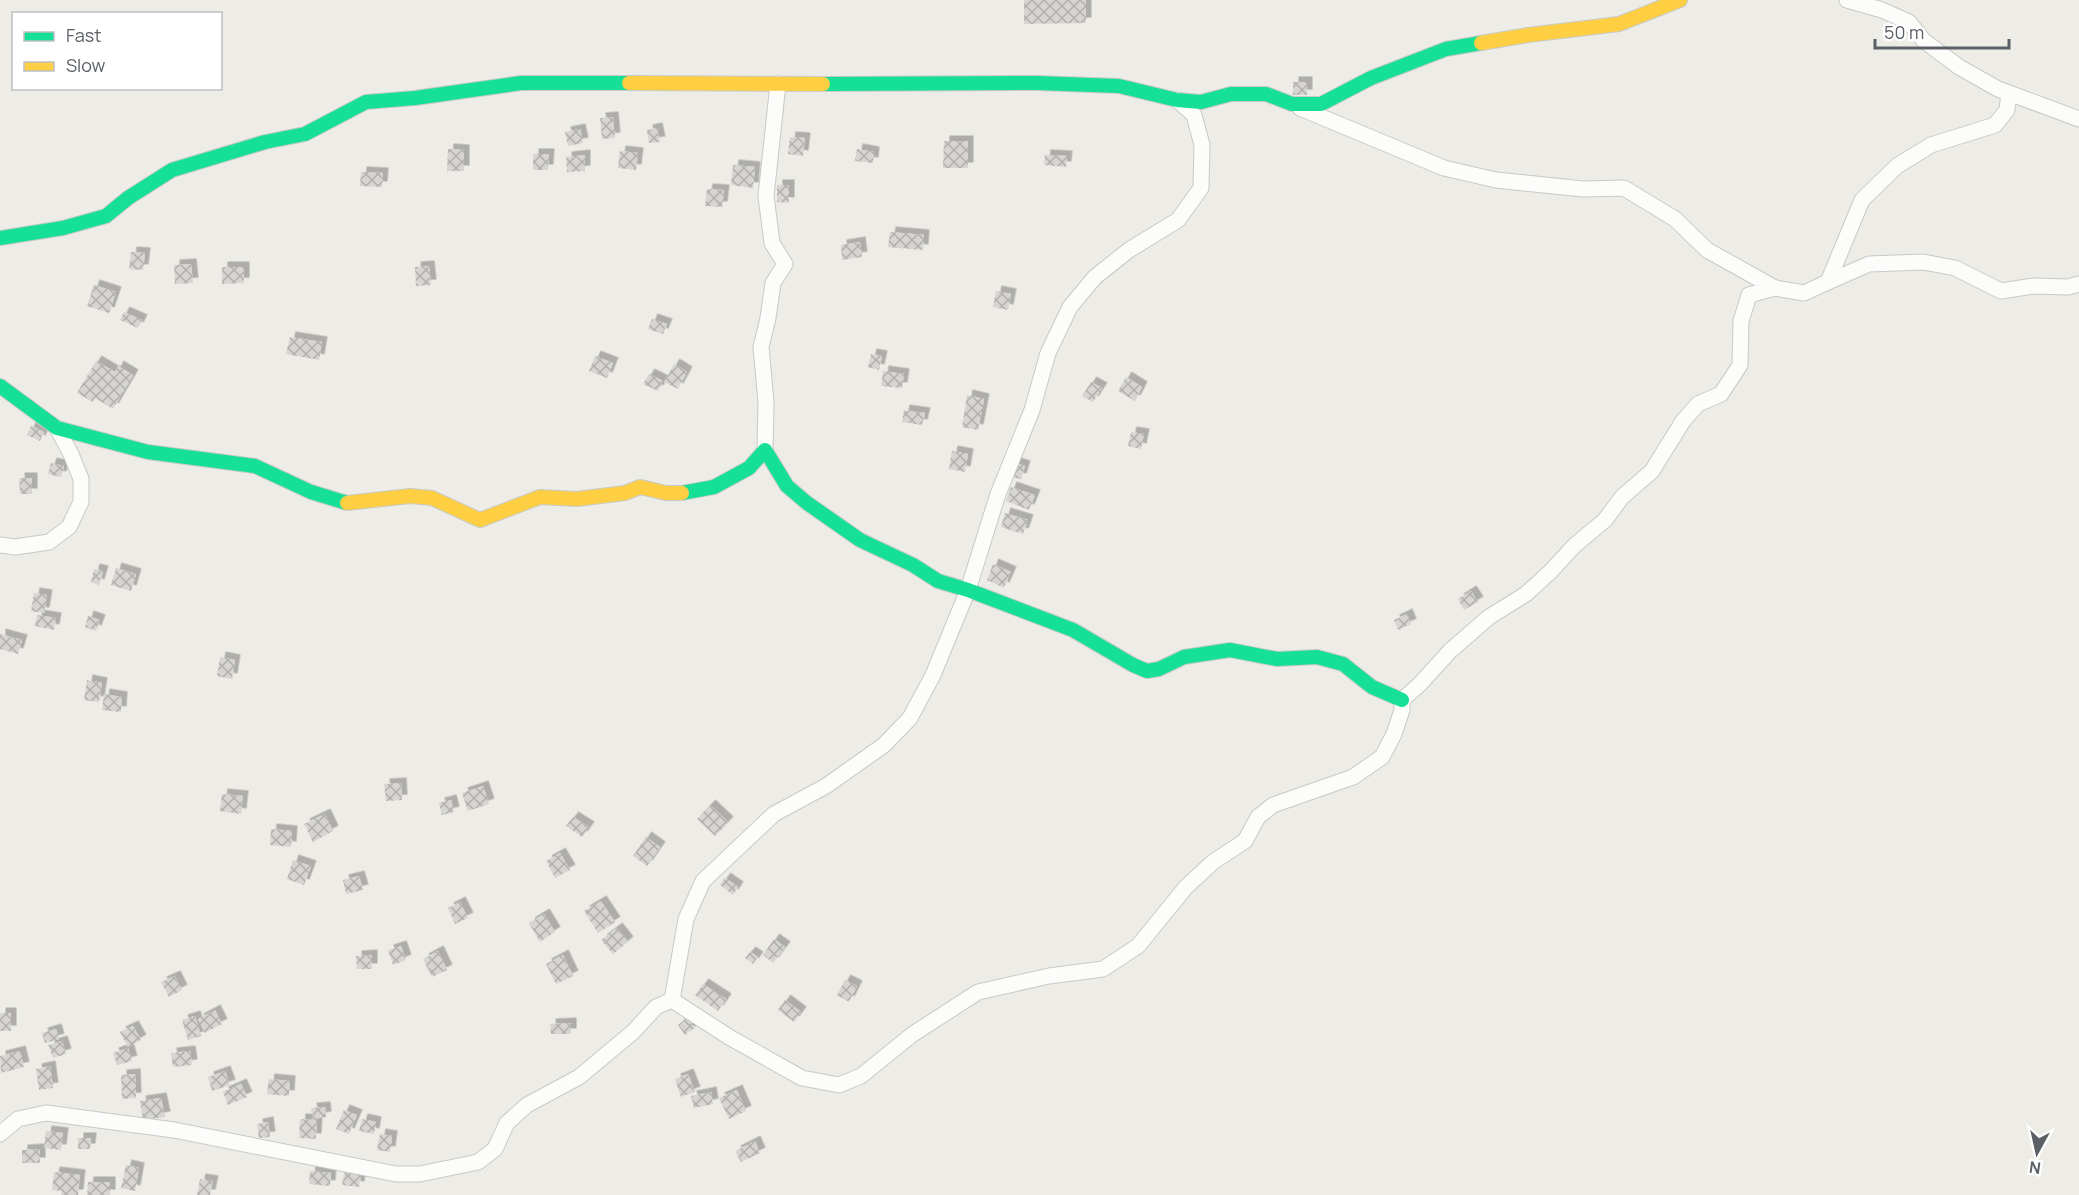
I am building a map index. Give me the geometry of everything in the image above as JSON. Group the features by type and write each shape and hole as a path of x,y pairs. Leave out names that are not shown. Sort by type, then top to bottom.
{"street":[{"path":"1292,104 1320,104 1371,78 1446,49 1528,35 1619,24 1680,0"},
{"path":"1847,0 1909,21 1923,40 1959,67 2010,93 2079,119"},
{"path":"0,238 63,228 106,216 128,198 172,170 265,142 305,134 366,102 415,98 521,82 1060,84 1119,86 1177,100 1201,102 1231,94 1266,94 1444,168 1496,180 1584,189 1624,188 1675,219 1707,249 1775,288 1804,293 1869,264 1923,262 1955,268 2001,291 2034,286 2068,287 2079,284"},
{"path":"778,84 766,196 772,243 785,264 773,283 761,347 766,402 765,450 787,486 860,540 903,560 938,581 1073,630 1132,665 1147,671 1159,669 1184,657 1230,651 1277,659 1317,657 1343,664 1372,687 1402,700"},
{"path":"1828,282 1862,200 1897,166 1931,145 1995,125 2007,110 2010,93"},
{"path":"672,1000 686,919 704,880 774,814 826,786 884,745 910,718 933,675 968,590 998,494 1032,410 1048,353 1070,307 1095,277 1129,250 1178,220 1201,188 1202,145 1194,115 1177,100"},
{"path":"672,1000 729,1037 802,1078 838,1085 861,1076 913,1034 978,992 1049,976 1103,969 1138,946 1186,887 1213,861 1245,841 1258,817 1273,805 1353,777 1382,757 1394,734 1402,710 1402,700 1450,651 1489,617 1526,594 1575,545 1605,520 1622,498 1652,471 1683,421 1698,404 1721,394 1740,365 1741,321 1749,295 1775,288"},
{"path":"0,386 21,404 57,428 148,452 255,466 310,492 346,503 402,496 432,498 480,520 540,496 577,499 625,493 640,487 666,493 687,493 714,487 749,468 765,450"},
{"path":"0,545 15,547 49,542 69,527 81,502 81,479 57,428"},
{"path":"0,1134 18,1119 46,1113 174,1130 396,1174 420,1174 458,1167 478,1162 495,1149 507,1123 527,1106 579,1077 633,1032 656,1007 672,1000"}],"building":[{"path":"1024,0 1086,0 1086,23 1024,24"},
{"path":"1293,82 1307,82 1307,95 1293,95"},
{"path":"613,117 615,138 602,139 600,118"},
{"path":"657,128 660,142 649,143 647,130"},
{"path":"580,129 583,143 568,146 565,132"},
{"path":"790,137 805,138 803,156 788,154"},
{"path":"944,141 968,141 968,168 943,168"},
{"path":"448,149 464,150 464,171 447,171"},
{"path":"857,149 874,152 873,163 855,161"},
{"path":"620,151 638,153 636,170 618,168"},
{"path":"533,154 549,154 548,170 533,170"},
{"path":"585,155 585,171 567,172 566,157"},
{"path":"1045,155 1067,156 1066,167 1044,165"},
{"path":"733,165 755,167 753,188 731,185"},
{"path":"361,172 383,173 382,187 360,186"},
{"path":"777,185 789,185 789,203 777,202"},
{"path":"707,189 724,190 722,207 705,206"},
{"path":"890,232 924,235 923,250 888,247"},
{"path":"860,242 862,257 842,260 841,245"},
{"path":"131,252 145,253 143,270 129,269"},
{"path":"191,264 193,283 175,284 174,265"},
{"path":"429,266 431,285 416,286 415,267"},
{"path":"222,267 244,267 244,283 222,284"},
{"path":"94,285 116,292 109,313 87,306"},
{"path":"996,291 1011,294 1008,310 993,307"},
{"path":"124,312 142,320 138,328 120,320"},
{"path":"652,319 667,324 663,334 648,329"},
{"path":"290,337 322,342 319,360 286,354"},
{"path":"871,354 882,356 879,370 868,367"},
{"path":"595,356 613,363 607,378 589,371"},
{"path":"96,361 115,372 118,366 133,375 113,409 95,398 93,402 77,393"},
{"path":"674,364 687,372 678,389 664,382"},
{"path":"883,371 904,374 902,388 881,386"},
{"path":"649,374 663,381 658,391 643,384"},
{"path":"1126,377 1142,387 1135,401 1118,391"},
{"path":"1091,382 1102,388 1093,402 1082,396"},
{"path":"967,395 984,399 978,430 962,427"},
{"path":"904,410 925,413 922,425 902,422"},
{"path":"31,426 44,432 40,441 27,435"},
{"path":"1131,432 1144,434 1141,449 1128,446"},
{"path":"952,451 968,454 965,472 949,469"},
{"path":"51,463 64,466 61,477 48,474"},
{"path":"1015,463 1025,466 1021,479 1011,477"},
{"path":"19,478 32,478 32,494 20,494"},
{"path":"1011,487 1035,495 1029,510 1006,501"},
{"path":"1005,513 1028,520 1023,534 1001,527"},
{"path":"993,564 1011,572 1004,588 987,580"},
{"path":"116,568 136,574 131,591 111,585"},
{"path":"94,569 103,571 99,585 91,582"},
{"path":"1471,591 1478,602 1464,610 1458,599"},
{"path":"34,593 47,595 44,613 31,611"},
{"path":"1407,614 1411,624 1398,630 1394,620"},
{"path":"37,615 56,618 54,630 35,626"},
{"path":"88,616 100,620 96,631 85,627"},
{"path":"0,634 22,640 18,654 0,649"},
{"path":"220,657 235,660 232,679 217,676"},
{"path":"87,680 102,683 99,702 84,700"},
{"path":"104,694 122,697 121,712 102,710"},
{"path":"401,783 402,800 386,801 384,784"},
{"path":"483,786 489,804 468,811 462,793"},
{"path":"222,794 243,796 241,814 220,811"},
{"path":"451,800 454,812 442,815 439,803"},
{"path":"710,805 728,822 715,836 697,819"},
{"path":"325,814 333,831 313,842 304,824"},
{"path":"573,817 589,827 582,837 566,826"},
{"path":"271,829 292,831 291,847 270,845"},
{"path":"646,837 660,847 647,866 633,856"},
{"path":"560,853 570,870 555,878 546,861"},
{"path":"293,860 311,866 304,885 287,879"},
{"path":"359,876 363,890 346,894 343,880"},
{"path":"725,878 738,887 733,895 720,885"},
{"path":"601,901 615,922 598,933 584,911"},
{"path":"460,902 468,918 455,924 448,908"},
{"path":"544,914 555,932 540,942 529,923"},
{"path":"617,928 628,942 613,954 601,940"},
{"path":"774,939 785,947 773,963 763,955"},
{"path":"401,946 406,960 393,965 388,950"},
{"path":"438,951 447,970 432,977 423,959"},
{"path":"750,952 758,957 753,964 745,958"},
{"path":"372,955 372,969 357,969 356,956"},
{"path":"563,955 573,976 556,984 546,964"},
{"path":"175,976 182,990 169,997 161,982"},
{"path":"845,980 857,986 849,1002 837,995"},
{"path":"703,984 726,999 718,1011 695,995"},
{"path":"785,1000 801,1012 794,1022 778,1010"},
{"path":"215,1010 222,1024 205,1033 198,1019"},
{"path":"0,1013 11,1013 11,1031 0,1031"},
{"path":"195,1016 201,1036 188,1040 182,1020"},
{"path":"688,1017 695,1028 685,1035 678,1025"},
{"path":"571,1023 571,1034 551,1034 550,1024"},
{"path":"133,1026 141,1040 128,1047 120,1032"},
{"path":"56,1029 59,1039 45,1043 42,1033"},
{"path":"62,1041 66,1054 53,1058 48,1045"},
{"path":"128,1048 132,1061 117,1065 113,1053"},
{"path":"20,1051 24,1067 1,1073 0,1056"},
{"path":"190,1051 192,1065 173,1067 171,1053"},
{"path":"50,1066 53,1088 39,1090 36,1069"},
{"path":"225,1071 230,1085 212,1091 208,1077"},
{"path":"135,1074 136,1098 122,1099 121,1075"},
{"path":"688,1074 695,1092 681,1097 675,1079"},
{"path":"269,1079 290,1081 289,1096 267,1094"},
{"path":"241,1084 247,1097 228,1105 223,1092"},
{"path":"737,1090 746,1111 729,1119 719,1098"},
{"path":"711,1092 713,1104 694,1108 691,1096"},
{"path":"161,1098 165,1117 143,1120 140,1101"},
{"path":"325,1107 326,1117 313,1119 311,1108"},
{"path":"344,1110 357,1115 349,1134 336,1129"},
{"path":"300,1119 317,1120 316,1139 299,1138"},
{"path":"362,1119 376,1122 374,1134 359,1131"},
{"path":"268,1122 270,1137 259,1138 257,1124"},
{"path":"46,1131 63,1133 61,1150 44,1148"},
{"path":"380,1134 392,1136 390,1152 377,1150"},
{"path":"78,1138 91,1138 90,1149 78,1149"},
{"path":"755,1141 760,1153 741,1162 735,1151"},
{"path":"40,1149 40,1163 22,1163 22,1150"},
{"path":"126,1165 139,1168 135,1191 121,1188"},
{"path":"346,1165 362,1168 359,1187 342,1185"},
{"path":"310,1171 331,1173 330,1186 309,1184"},
{"path":"54,1172 80,1175 78,1195 61,1195 62,1191 52,1190"},
{"path":"200,1179 213,1181 210,1195 197,1195"},
{"path":"88,1182 110,1182 110,1195 87,1195"}],"traffic: fast":[{"path":"823,84 1037,83 1119,86 1177,100 1201,102 1231,94 1266,94 1292,104 1321,104 1371,78 1446,49 1481,43"},
{"path":"0,238 63,228 106,216 128,198 172,170 265,142 305,134 366,102 415,98 521,83 629,83"},
{"path":"0,386 57,428 148,452 255,466 311,492 347,503"},
{"path":"682,493 714,487 749,468 765,450 787,486 860,540 913,565 938,581 1073,630 1147,671 1159,669 1184,657 1230,650 1277,659 1317,657 1343,664 1372,687 1402,700"}],"traffic: slow":[{"path":"1481,43 1619,24 1680,0"},
{"path":"629,83 823,84"},
{"path":"347,503 410,496 432,498 480,520 540,497 577,499 625,493 640,487 666,493 682,493"}]}
